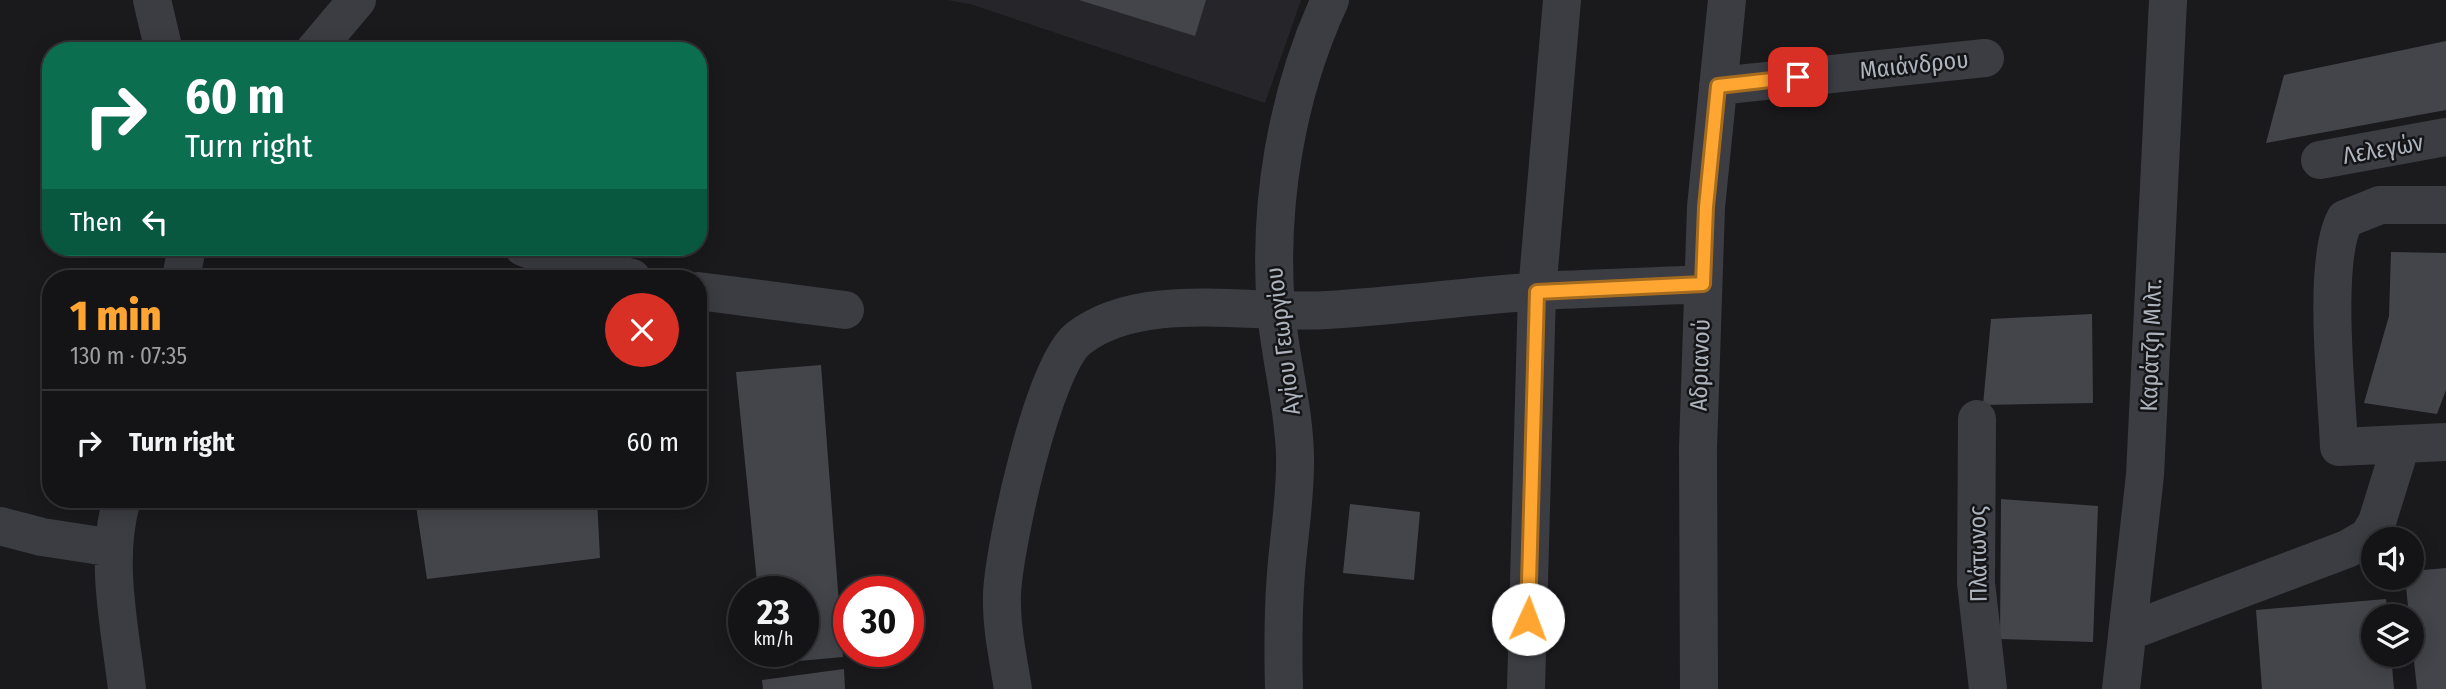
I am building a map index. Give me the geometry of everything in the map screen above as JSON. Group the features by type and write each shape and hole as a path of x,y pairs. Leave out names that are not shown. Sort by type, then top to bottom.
{"street":[{"path":"152,0 162,42"},
{"path":"322,42 357,0"},
{"name":"Αγίου Γεωργίου","path":"1284,689 1284,616 1294,493 1295,442 1276,312 1273,248 1287,131 1303,67 1331,0"},
{"path":"1526,689 1537,292 1562,0"},
{"name":"Αδριανού","path":"1699,689 1698,448 1706,207 1727,0"},
{"name":"Καράτζη Μιλτ.","path":"2121,689 2130,631 2146,461 2168,0"},
{"name":"Μαιάνδρου","path":"1718,86 1985,58"},
{"name":"Λελεγών","path":"2320,160 2446,137"},
{"path":"2446,205 2380,205 2345,219 2336,240 2333,281 2339,447 2446,442"},
{"path":"546,256 600,270"},
{"path":"1013,689 1003,616 1006,558 1041,414 1062,361 1075,341 1110,322 1168,309 1276,312 1331,310 1537,292 1703,284"},
{"path":"707,293 845,310"},
{"name":"Πλάτωνος","path":"1977,419 1976,583 1988,689"},
{"path":"2130,631 2347,550 2368,537 2377,522 2401,445"},
{"path":"119,508 116,520 114,577 127,689"},
{"path":"0,526 42,537 114,548"}],"shaded area":[{"path":"947,0 1301,0 1265,103 970,4"}],"building":[{"path":"1079,0 1206,0 1195,36"},
{"path":"2446,41 2446,110 2266,143 2284,75"},
{"path":"2391,252 2446,253 2446,390 2437,414 2364,403 2389,316"},
{"path":"2092,314 2093,403 1983,405 1991,319"},
{"path":"821,365 837,576 833,576 833,658 819,659 819,576 756,576 736,372"},
{"path":"2001,499 2098,506 2093,642 2000,639"},
{"path":"1350,504 1420,512 1414,580 1343,573"},
{"path":"416,508 597,508 600,558 427,579"},
{"path":"2446,568 2446,689 2417,689 2415,667 2424,667 2424,604 2408,604 2406,590 2424,590 2424,570"},
{"path":"2386,599 2387,604 2361,604 2361,667 2392,667 2394,689 2262,689 2256,610"},
{"path":"844,669 845,689 763,689 762,680"}],"route":[{"path":"1528,619 1537,292 1703,284 1706,207 1718,86 1798,77"}]}
